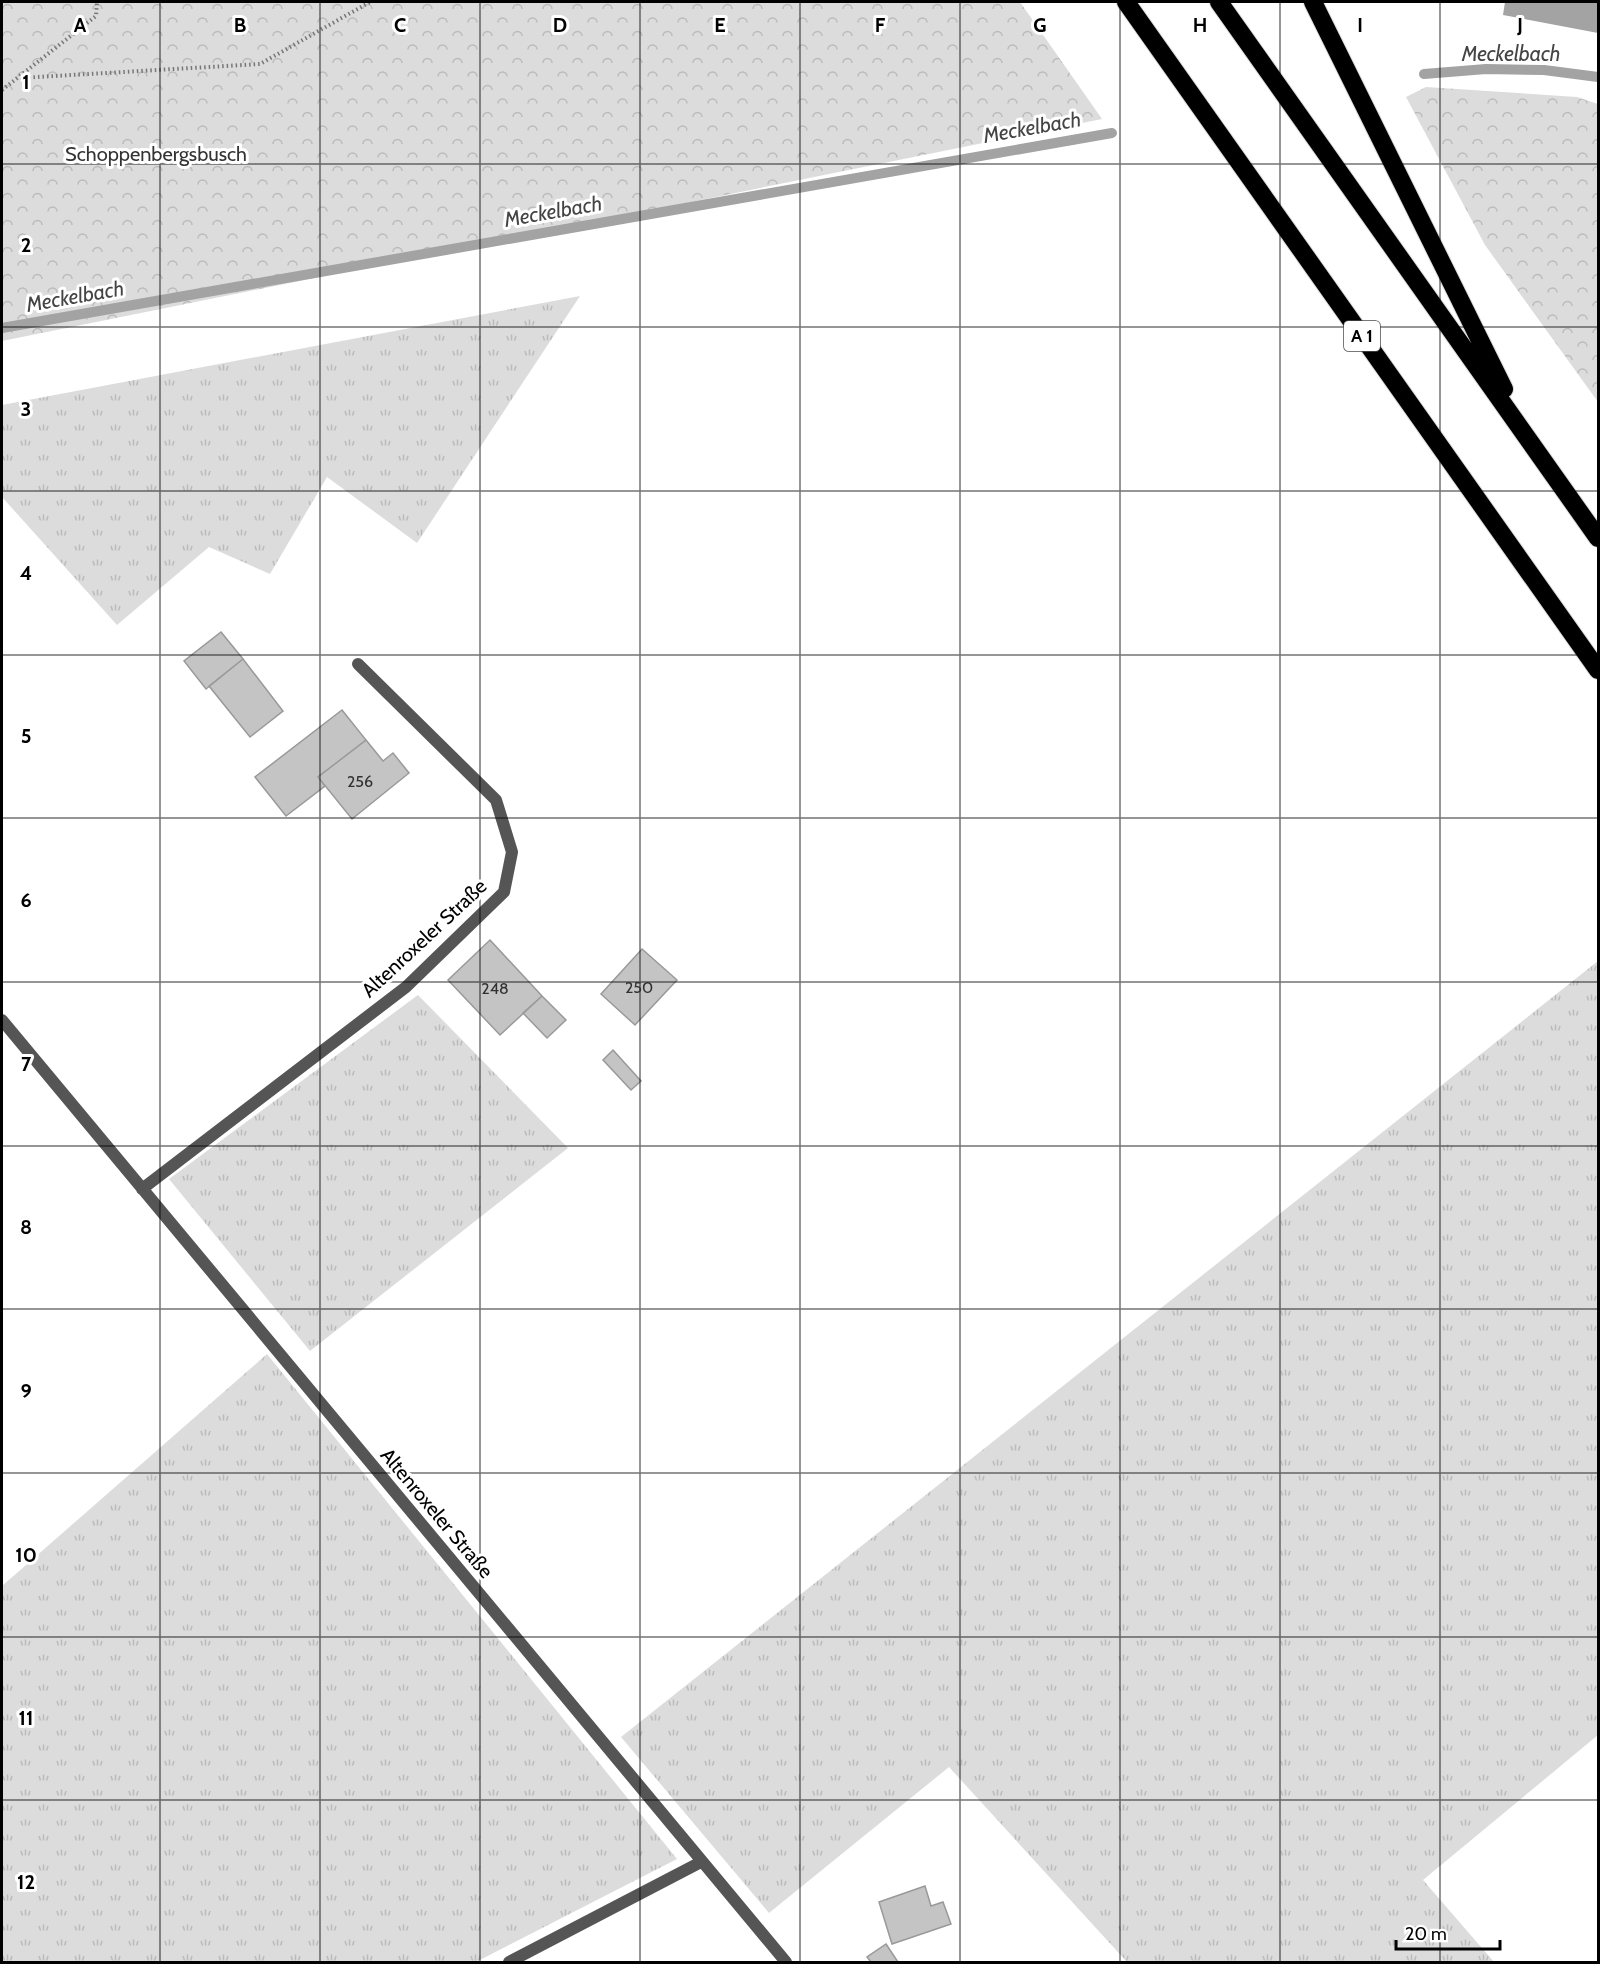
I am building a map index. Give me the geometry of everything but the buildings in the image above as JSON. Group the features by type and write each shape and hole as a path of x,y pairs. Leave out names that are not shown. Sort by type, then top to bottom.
{"highway":[{"name":"A 1","path":"1126,2 1599,670"},
{"path":"1219,2 1599,538"},
{"path":"1313,2 1527,437"}],"street":[{"name":"Altenroxeler Straße","path":"142,1190 406,987 504,892 512,852 496,800 358,663"},
{"name":"Altenroxeler Straße","path":"2,1020 786,1962"},
{"path":"508,1962 701,1862"}],"path":[{"path":"2,90 96,16 97,2"},
{"path":"20,78 260,64 370,2"}],"green space":[{"name":"Schoppenbergsbusch","path":"2,2 1020,2 1102,119 2,341"},
{"path":"1426,87 1577,97 1598,104 1598,402 1485,245 1406,97"},
{"path":"580,296 417,543 327,477 270,574 209,547 117,625 2,497 2,405"},
{"path":"1598,961 1598,1735 1423,1880 1494,1962 1127,1962 949,1767 769,1913 621,1737"},
{"path":"418,995 568,1148 310,1351 169,1179"},
{"path":"267,1354 677,1859 476,1962 2,1962 2,1586"}],"shaded area":[{"path":"1505,2 1598,2 1598,33 1503,15"}],"waterway":[{"name":"Meckelbach","path":"1424,74 1486,69 1544,70 1598,77"},
{"name":"Meckelbach","path":"2,328 1112,133"}]}
